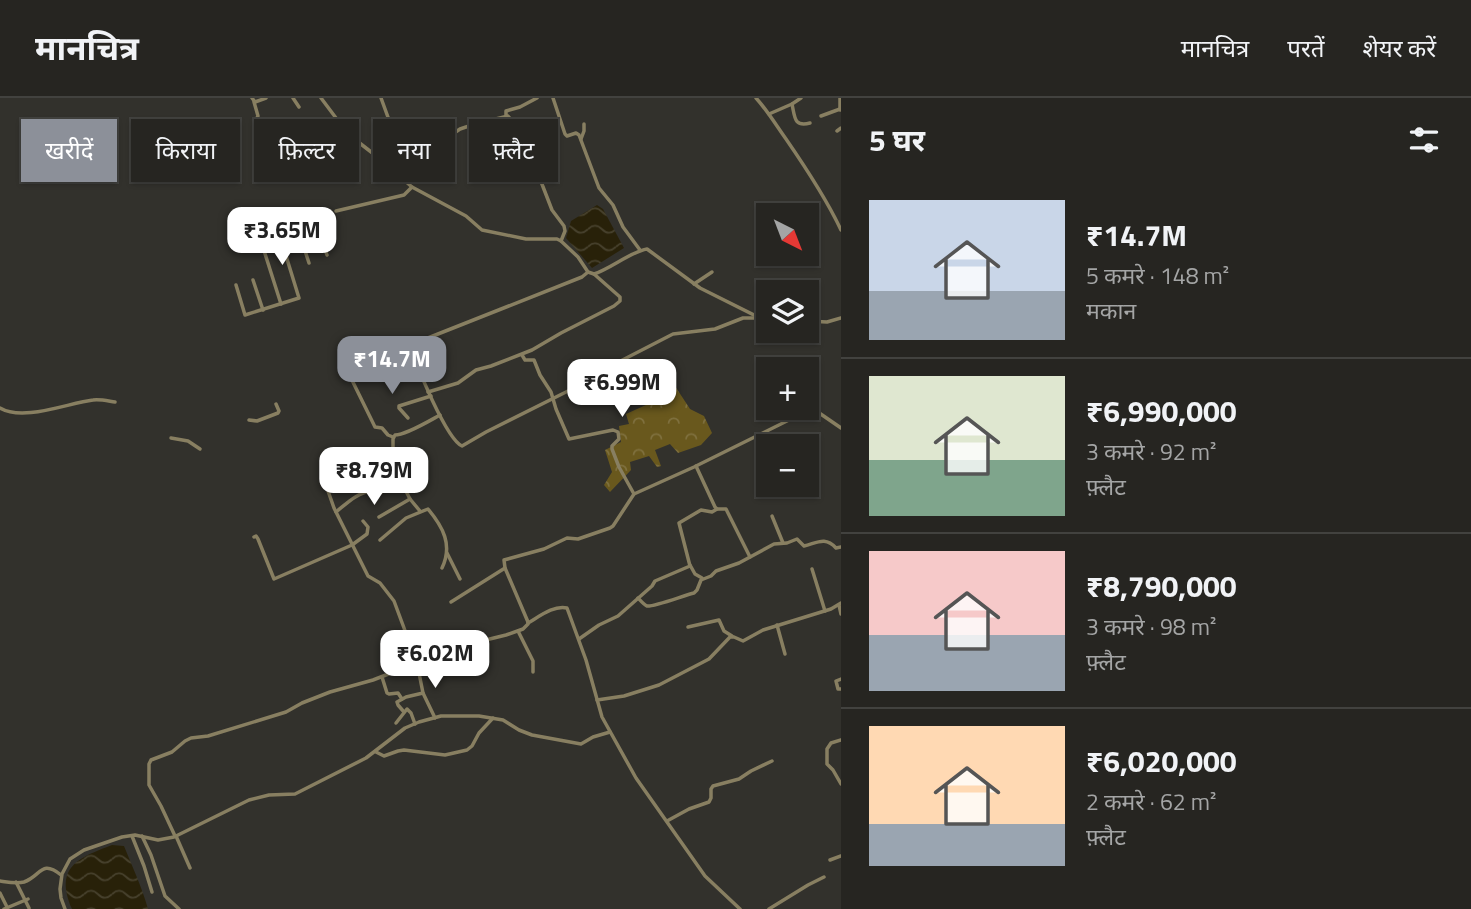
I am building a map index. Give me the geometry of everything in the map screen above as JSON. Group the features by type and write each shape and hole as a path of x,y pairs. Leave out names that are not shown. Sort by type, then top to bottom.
{"street":[{"path":"256,119 258,116 253,100 266,98"},
{"path":"293,98 299,107"},
{"path":"321,98 348,134 373,153"},
{"path":"380,98 388,119"},
{"path":"506,116 506,111 537,98"},
{"path":"553,98 565,134 578,134 600,188 640,250"},
{"path":"756,98 838,218 841,230"},
{"path":"769,114 801,98"},
{"path":"821,116 840,110 840,98"},
{"path":"792,104 798,124 810,124"},
{"path":"455,132 475,124 510,117 552,210 564,226 561,242"},
{"path":"581,140 584,124"},
{"path":"405,182 411,188 466,216 482,230 526,239 557,239 578,257 589,272 620,297 620,301 614,306 561,332 532,350 476,370 461,381 399,406 408,418"},
{"path":"335,211 404,195 411,188"},
{"path":"314,219 327,256"},
{"path":"297,226 309,263"},
{"path":"236,285 245,315 299,298 279,233"},
{"path":"260,239 281,304"},
{"path":"594,274 645,249 693,284 756,317"},
{"path":"393,437 382,428 375,427 347,370 583,277 589,272"},
{"path":"693,284 712,272"},
{"path":"253,280 262,310"},
{"path":"409,345 440,415 457,444 462,446 677,332 715,329 743,318 756,318"},
{"path":"819,322 841,318"},
{"path":"522,354 525,360 534,360 554,398 569,440 613,430 618,432 619,439 612,449 634,494"},
{"path":"0,408 5,411 32,412 95,400 115,401"},
{"path":"249,420 257,421 278,413 276,404"},
{"path":"528,623 505,568 505,559 611,527 634,494 696,466 808,408 841,428"},
{"path":"393,437 397,434 403,435 440,415"},
{"path":"393,437 393,451 388,457 410,499 420,512"},
{"path":"171,438 188,441 200,449"},
{"path":"696,466 717,509"},
{"path":"336,512 367,491 378,494 401,481"},
{"path":"327,488 368,576 380,583 394,601 417,663 423,693 435,718"},
{"path":"379,517 410,499"},
{"path":"380,540 406,518 428,509 446,539 447,553 460,579"},
{"path":"750,557 726,509 712,512 701,510 678,524 690,565 695,574 702,578 739,563 774,544 797,540 806,546 820,541 841,547"},
{"path":"772,516 783,543"},
{"path":"254,537 258,539 274,579 352,545 367,534 368,527 363,521"},
{"path":"442,568 447,553"},
{"path":"579,639 620,614 656,580 690,565"},
{"path":"451,602 505,568"},
{"path":"812,569 825,611"},
{"path":"638,598 646,605 659,604 694,593 702,578"},
{"path":"688,627 719,620 724,631 743,641 776,625 840,604 841,614"},
{"path":"190,868 149,785 151,760 172,752 191,738 208,736 286,712 302,703 417,663 440,651 517,631 545,613 564,606 579,639 602,717 636,778 705,876 740,909"},
{"path":"776,625 785,654"},
{"path":"517,631 533,662 533,672"},
{"path":"597,700 624,696 659,685 709,659 732,636"},
{"path":"382,676 387,693 398,693 402,699"},
{"path":"841,679 836,681 838,689 841,689"},
{"path":"404,712 397,703 423,693"},
{"path":"396,723 405,709 415,724"},
{"path":"65,909 61,898 61,876 74,856 104,842 132,836 158,840 176,836 248,800 269,795 295,794 366,758 405,728 415,724 448,716 479,716 503,720 532,735 581,744 610,732"},
{"path":"376,752 384,756 404,750 444,755 467,750 493,718"},
{"path":"841,740 831,743 827,751 827,764 841,785"},
{"path":"667,821 710,801 713,786 739,779 772,761"},
{"path":"132,836 152,892"},
{"path":"142,836 165,896 179,909"},
{"path":"830,860 841,856"},
{"path":"0,881 23,882 48,868 61,876"},
{"path":"769,909 824,877"},
{"path":"16,882 29,908"},
{"path":"0,894 7,908 26,900"}],"green space":[{"path":"673,383 690,409 704,416 712,433 701,445 678,453 670,444 655,450 661,466 657,467 649,456 630,462 631,470 610,492 604,485 612,472 605,450 621,442 619,426 629,424 626,414 657,400"}],"water":[{"path":"597,205 603,209 624,248 592,268 566,238 571,221"},
{"path":"112,845 124,846 148,909 72,909 66,883 72,866"}]}
